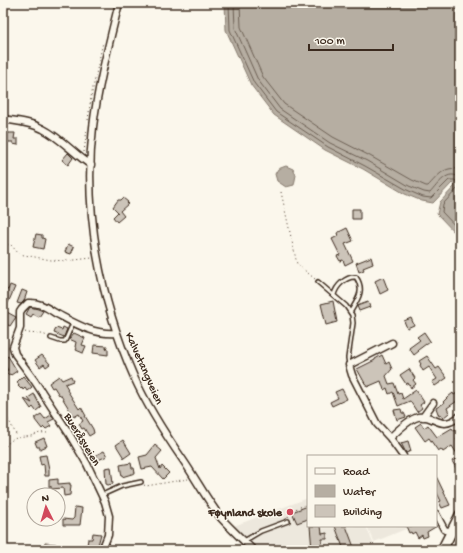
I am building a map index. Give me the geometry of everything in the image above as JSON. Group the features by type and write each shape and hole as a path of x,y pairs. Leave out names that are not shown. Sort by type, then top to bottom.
{"main road":[{"path":"442,550 460,515"}],"street":[{"name":"Kalvetangveien","path":"119,3 98,95 93,128 91,165 92,206 98,258 108,303 117,333 147,403 194,478 221,517 253,550"},
{"path":"3,119 35,125 42,128 91,165"},
{"path":"20,328 22,308 32,303 44,306 74,323 95,332 117,333"},
{"name":"Bueråsveien","path":"20,328 13,347 15,354 34,380 78,449 102,494 108,511 109,524 107,542 102,550"},
{"path":"392,343 349,365 352,375 377,424 390,438 402,455"},
{"path":"423,417 433,403"},
{"path":"390,438 417,417 423,417 440,423 449,423 460,416"},
{"path":"454,421 460,425"},
{"path":"437,516 444,529 451,533"}],"lane":[{"path":"334,295 335,290 345,280 349,277 356,277 360,284 360,296 351,311"},
{"path":"318,282 351,311 353,323 349,348 349,365"},
{"path":"51,338 65,341 74,323"},
{"path":"102,494 122,486 141,482"},
{"path":"244,541 261,531 288,521"}],"path":[{"path":"281,192 297,264 318,282"},
{"path":"3,244 11,245 19,254 51,260 66,261 98,258"},
{"path":"20,328 28,333 41,333 51,338"},
{"path":"3,413 17,437"},
{"path":"3,449 8,442 17,437 29,436 43,432 47,433"},
{"path":"3,463 4,467"},
{"path":"141,482 146,486 194,478"},
{"path":"288,521 290,512 307,504"}],"shaded area":[{"name":"Føynland skole","path":"307,498 307,527 366,527 373,543 371,550 259,550 234,526"},
{"path":"367,527 411,527 374,542"}],"water":[{"path":"225,3 460,3 460,238 437,214 440,202 455,186 452,183 433,203 422,201 405,194 363,169 325,150 274,115 251,85 226,30"},
{"path":"286,166 293,169 296,175 294,185 286,187 277,181 275,174 278,169"}],"building":[{"path":"6,133 15,133 14,139 18,139 18,145 13,144 13,142 6,142"},
{"path":"68,153 73,158 68,165 62,160"},
{"path":"123,198 128,202 128,204 120,211 124,216 117,222 113,217 118,212 113,207 118,200"},
{"path":"352,209 360,209 360,219 352,219"},
{"path":"347,228 353,241 345,244 353,261 345,265 343,260 340,261 337,256 340,255 332,239 338,236 337,233"},
{"path":"36,234 42,235 42,238 45,239 43,249 33,247"},
{"path":"68,244 74,247 71,254 65,252"},
{"path":"371,257 373,264 363,268 364,270 359,272 356,263"},
{"path":"383,277 388,290 380,294 375,281"},
{"path":"10,285 15,287 8,303 3,301 3,292 5,289 8,290"},
{"path":"22,290 27,292 24,301 21,304 17,303"},
{"path":"333,301 337,322 326,325 321,304"},
{"path":"368,302 370,307 359,311 357,306"},
{"path":"30,307 43,311 39,317 33,314 31,317 26,314"},
{"path":"5,311 16,317 10,326 4,323 6,319 3,318 3,314"},
{"path":"411,318 414,325 407,328 404,321"},
{"path":"63,327 67,329 64,337 54,333 56,328 62,330"},
{"path":"424,332 430,341 414,355 409,348 420,340 417,337"},
{"path":"74,333 85,338 82,345 86,346 83,353 76,350 76,342 69,339"},
{"path":"94,345 107,346 106,349 108,349 108,355 93,353"},
{"path":"42,355 50,364 46,367 44,364 40,367 35,360"},
{"path":"382,355 386,364 389,362 392,369 386,376 389,384 394,383 398,394 401,393 403,399 416,390 424,402 420,405 422,408 417,412 410,401 398,406 393,392 389,394 387,388 384,390 381,381 367,387 357,369"},
{"path":"8,356 17,371 11,375 8,375 5,371 8,370 3,363 3,360"},
{"path":"427,356 436,369 439,367 447,378 435,386 432,382 437,379 429,367 423,371 420,365 421,364 419,361"},
{"path":"409,369 415,378 413,380 416,384 411,388 408,383 406,384 400,375"},
{"path":"23,376 32,387 27,391 25,388 23,390 18,386 19,385 17,382"},
{"path":"59,376 62,380 71,376 73,381 65,384 68,389 67,390 79,409 81,407 93,429 94,433 89,436 84,428 82,429 79,424 83,421 79,414 74,417 60,394 59,395 54,387 52,388 49,383"},
{"path":"342,389 347,399 332,406 330,402 338,398 335,392"},
{"path":"460,391 460,399 447,408 449,413 443,418 441,415 439,416 436,408 444,403 443,402 453,393 454,395"},
{"path":"34,394 41,407 36,411 33,407 31,409 24,399 32,403 28,398"},
{"path":"401,409 402,413 404,413 406,417 397,420 394,410"},
{"path":"41,414 45,419 51,415 54,419 48,422 51,426 46,429 44,427 42,429 35,420 35,418"},
{"path":"421,423 424,428 428,425 437,437 452,428 454,431 456,430 459,437 456,439 460,445 460,465 456,468 452,461 459,457 452,446 443,452 441,449 438,451 429,438 425,441 415,427"},
{"path":"44,438 47,446 40,449 40,447 37,447 35,442"},
{"path":"123,440 131,453 124,458 116,445"},
{"path":"408,441 411,451 406,453 401,443"},
{"path":"155,445 162,451 156,458 160,469 162,466 169,473 163,479 152,467 142,469 139,457 147,455"},
{"path":"104,451 107,456 94,462 92,457"},
{"path":"46,455 49,476 45,476 44,464 41,465 39,456"},
{"path":"131,463 135,473 122,477 120,465"},
{"path":"111,467 113,484 108,485 106,484 105,468"},
{"path":"437,478 450,505 442,508 439,502 441,501 437,493"},
{"path":"58,479 58,484 70,483 70,495 66,496 66,487 49,487 49,480"},
{"path":"307,506 307,519 297,523 292,512"},
{"path":"75,507 82,508 80,525 66,525 66,519 72,520 74,518"},
{"path":"310,527 321,527 322,534 327,533 327,539 322,539 323,550 312,550"},
{"path":"335,527 346,527 355,550 344,550"},
{"path":"406,527 435,527 427,532 428,536 423,538 422,535 418,538 415,532 412,534 411,532 409,533"},
{"path":"93,533 101,534 98,545 95,546 94,550 88,550 88,539 92,539"},
{"path":"45,543 56,544 56,550 45,550"}],"place":[{"name":"Føynland skole","path":"290,512"}]}
